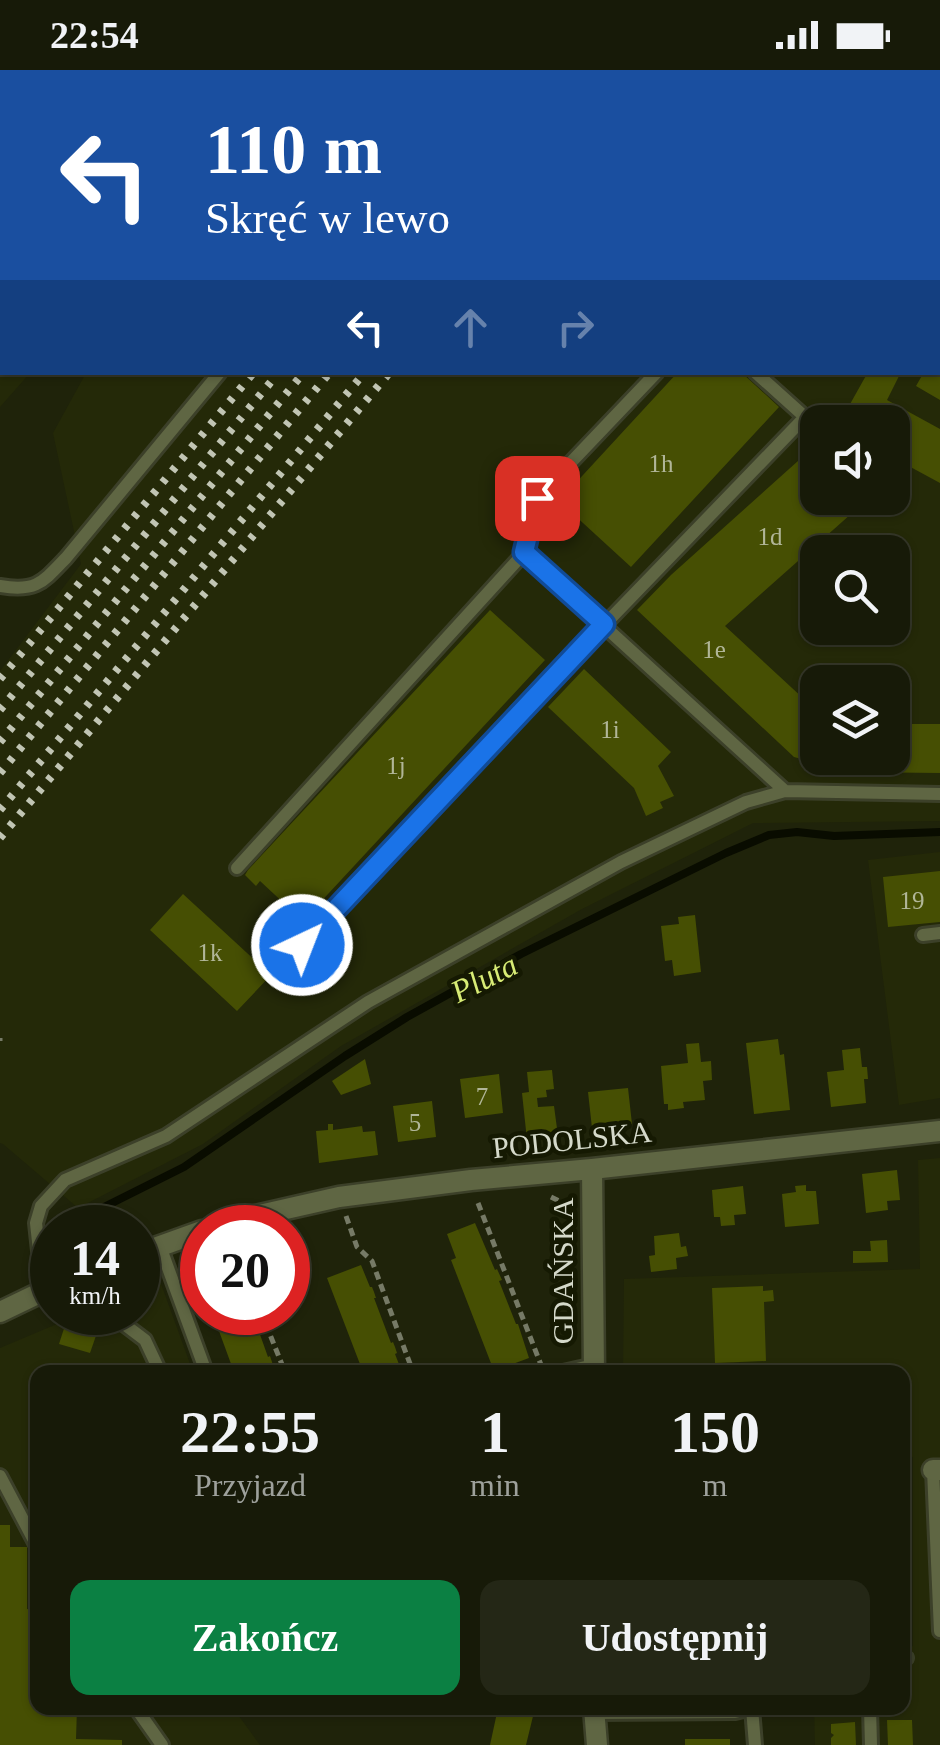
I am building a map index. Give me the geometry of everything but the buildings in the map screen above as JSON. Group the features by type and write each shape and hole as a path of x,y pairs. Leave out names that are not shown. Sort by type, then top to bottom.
{"street":[{"name":"PODOLSKA","path":"302,1205 471,1180 940,1131"},
{"name":"GDAŃSKA","path":"592,1170 594,1365"},
{"path":"160,1246 180,1239"},
{"path":"0,1312 30,1298"},
{"path":"594,1715 597,1745"}],"lane":[{"path":"0,586 23,590 42,583 218,375"},
{"path":"238,868 524,552 537,498 654,375"},
{"path":"302,945 804,417 758,375"},
{"path":"524,552 784,791"},
{"path":"41,1205 64,1180 166,1136 368,1002 621,862 746,802 784,791 940,794"},
{"path":"923,935 940,933"},
{"path":"160,1246 203,1365"},
{"path":"138,1335 145,1340 157,1365"},
{"path":"937,1470 940,1631"},
{"path":"0,1476 30,1533"},
{"path":"141,1715 162,1745"},
{"path":"753,1715 755,1745"},
{"path":"870,1715 871,1745"}],"path":[{"path":"471,1180 502,1274 541,1365"},
{"path":"549,1196 571,1210 571,1226"},
{"path":"332,1218 346,1216 357,1247 372,1261 399,1346 409,1365"},
{"path":"374,1292 382,1289"},
{"path":"268,1335 280,1365"}],"shaded area":[{"path":"0,375 28,375 0,407"},
{"path":"85,375 940,375 940,821 753,823 582,909 341,1046 203,1144 84,1205 74,1205 0,1143 0,671 81,564 53,433"},
{"path":"940,852 940,1098 899,1105 868,860"},
{"path":"940,1158 940,1745 815,1745 814,1715 910,1715 910,1365 623,1365 624,1279 920,1269 918,1160"},
{"path":"160,1281 190,1365 30,1365 30,1715 238,1715 260,1745 0,1745 0,1348 31,1335 160,1335"}],"waterway":[{"name":"Pluta","path":"108,1205 184,1167 407,1017 521,954 726,853 769,835 797,832 834,836 940,832"}],"railway":[{"path":"0,679 252,375"},
{"path":"0,710 277,375"},
{"path":"0,742 302,375"},
{"path":"0,773 328,375"},
{"path":"0,810 362,375"},
{"path":"0,838 387,375"}],"route":[{"path":"302,945 604,624 524,552 537,498"}]}
